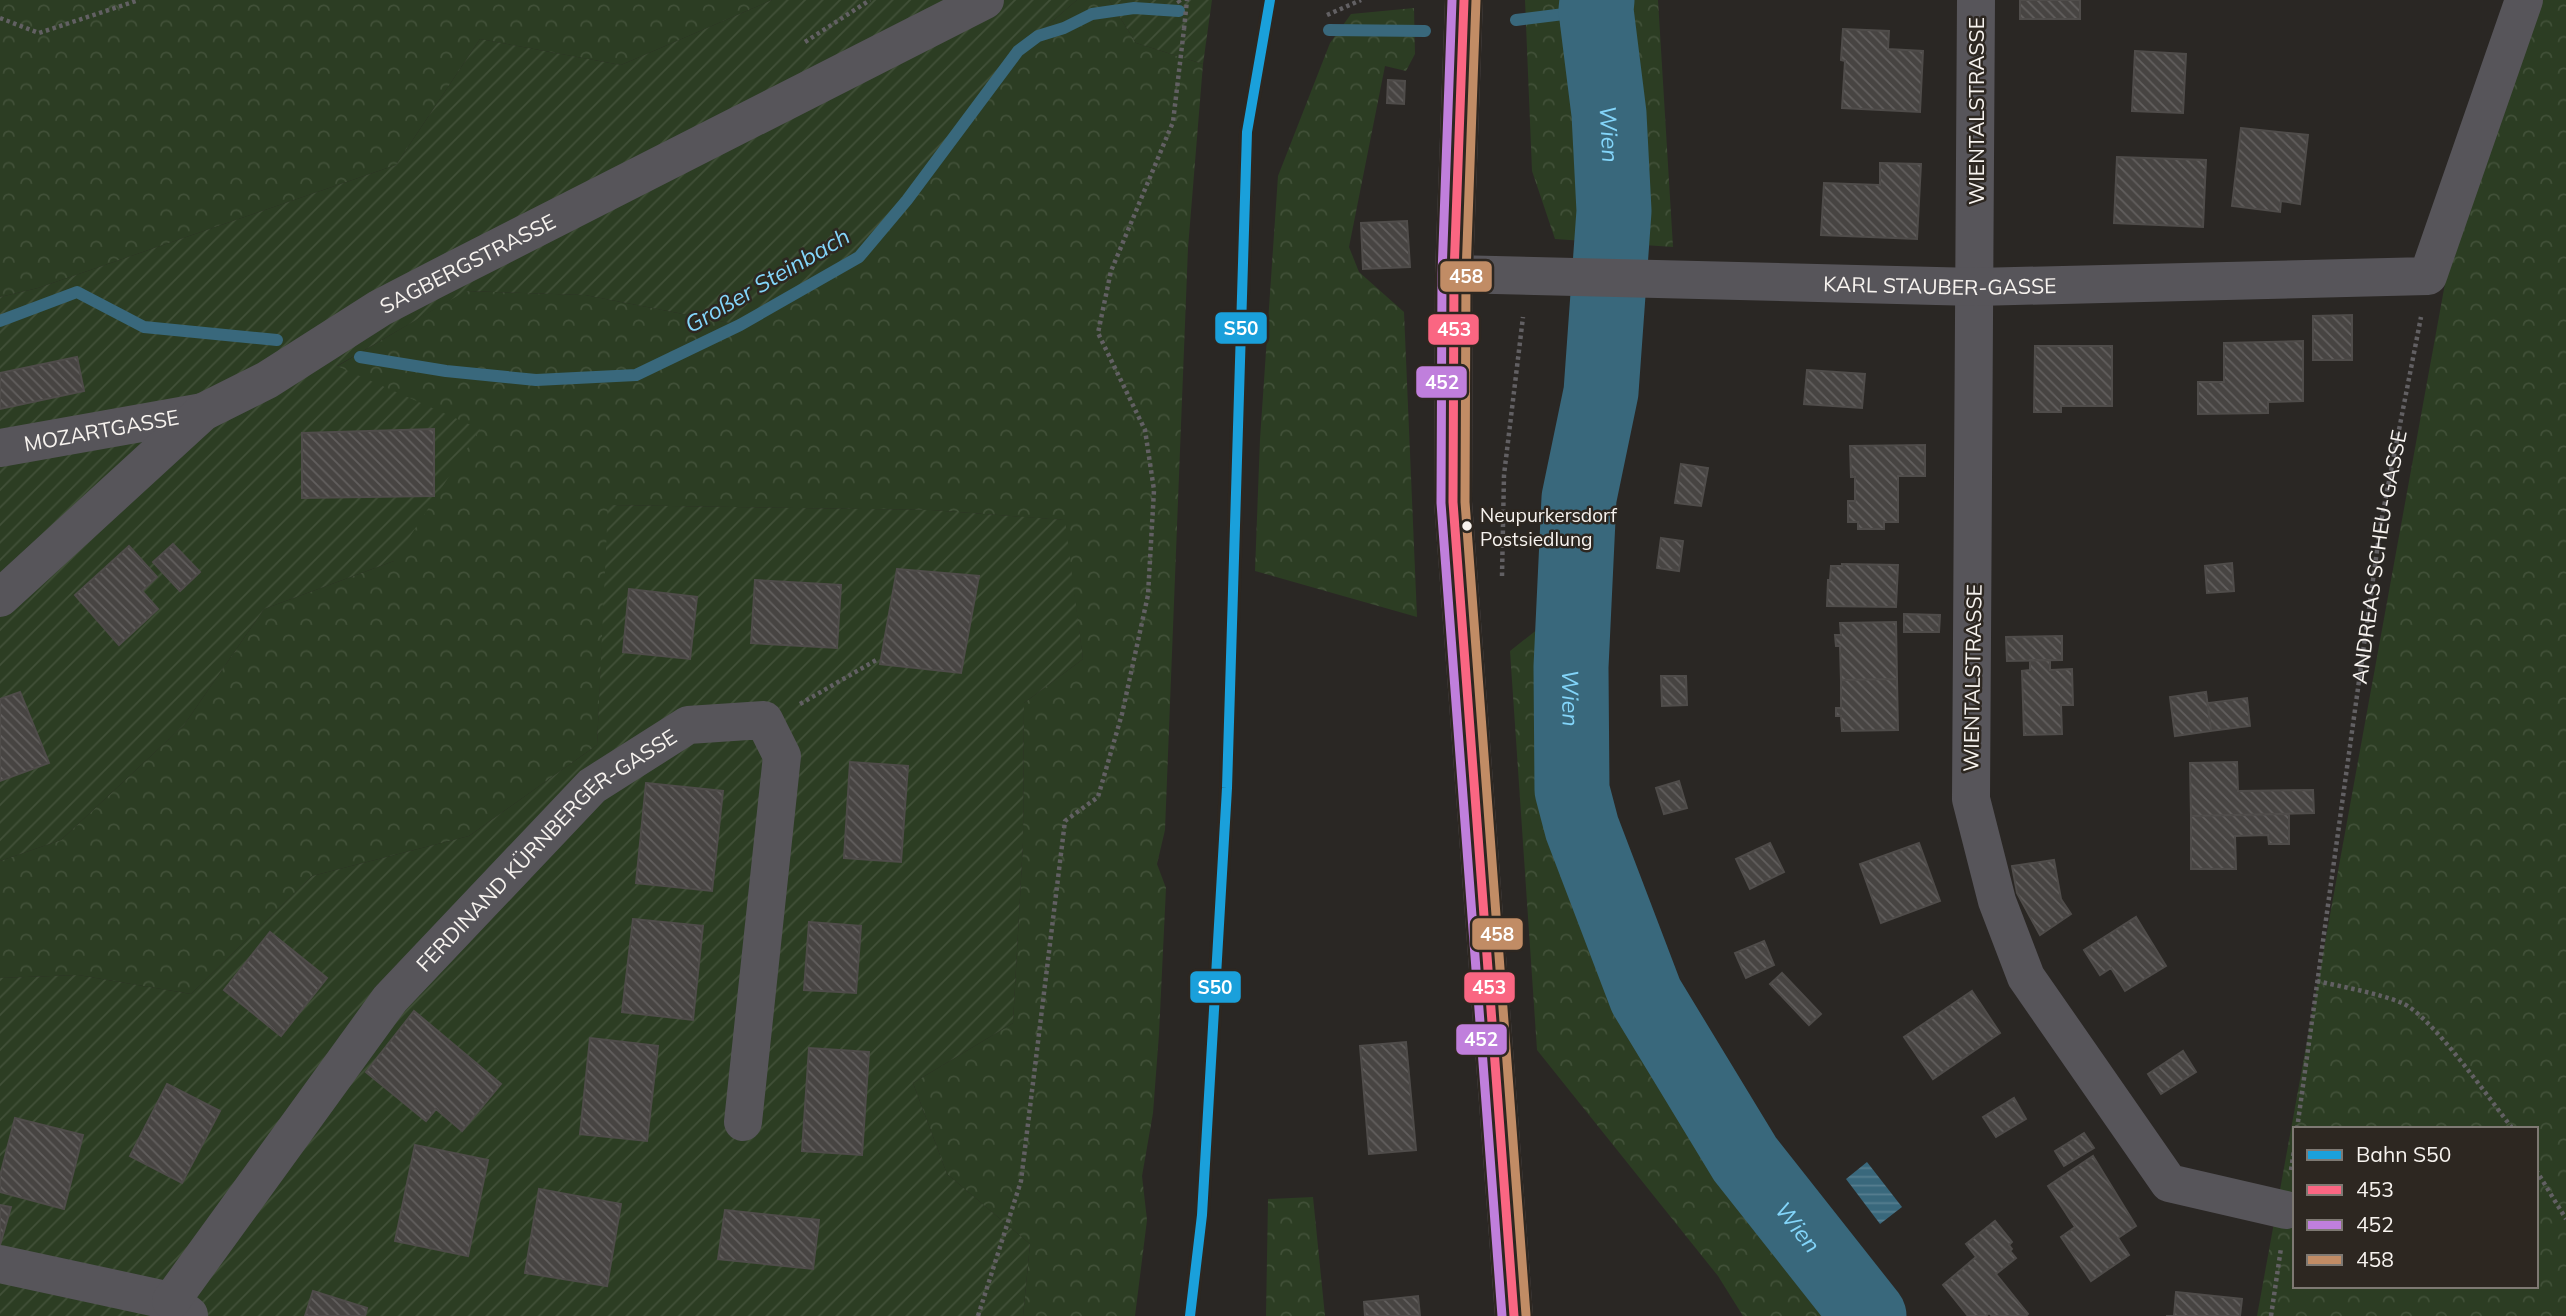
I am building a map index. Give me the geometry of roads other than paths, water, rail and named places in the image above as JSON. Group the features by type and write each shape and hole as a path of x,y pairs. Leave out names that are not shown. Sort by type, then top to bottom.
{"main road":[{"path":"1464,0 1454,274 1454,512 1514,1316"}],"street":[{"name":"SAGBERGSTRASSE","path":"0,598 203,412 267,380 380,308 985,0"},
{"name":"WIENTALSTRASSE","path":"1976,0 1971,799 1997,901 2026,977 2169,1183 2286,1210"},
{"name":"KARL STAUBER-GASSE","path":"1454,274 1976,287 2428,276 2525,0"},
{"name":"MOZARTGASSE","path":"0,448 203,412"},
{"name":"FERDINAND KÜRNBERGER-GASSE","path":"181,1308 390,999 592,786 688,725 764,720 782,756 743,1122"},
{"path":"0,1265 181,1308"}],"water":[{"path":"1867,1162 1902,1207 1880,1224 1846,1179"}],"waterway":[{"name":"Wien","path":"1597,0 1609,114 1614,211 1601,392 1579,498 1571,667 1572,790 1582,828 1646,996 1745,1159 1869,1316"},
{"name":"Großer Steinbach","path":"360,357 446,371 536,380 636,375 740,325 859,257 907,200 1018,51 1038,36 1064,28 1092,14 1134,8 1179,11"},
{"name":"Großer Steinbach","path":"1516,20 1596,10"},
{"name":"Großer Steinbach","path":"1329,30 1425,31"},
{"name":"Großer Steinbach","path":"0,321 77,292 144,327 277,340"}],"rail line":[{"name":"S50","path":"1190,1316 1202,1215 1227,788 1247,132 1270,0"}],"place":[{"name":"Neupurkersdorf Postsiedlung","path":"1467,526"}]}
